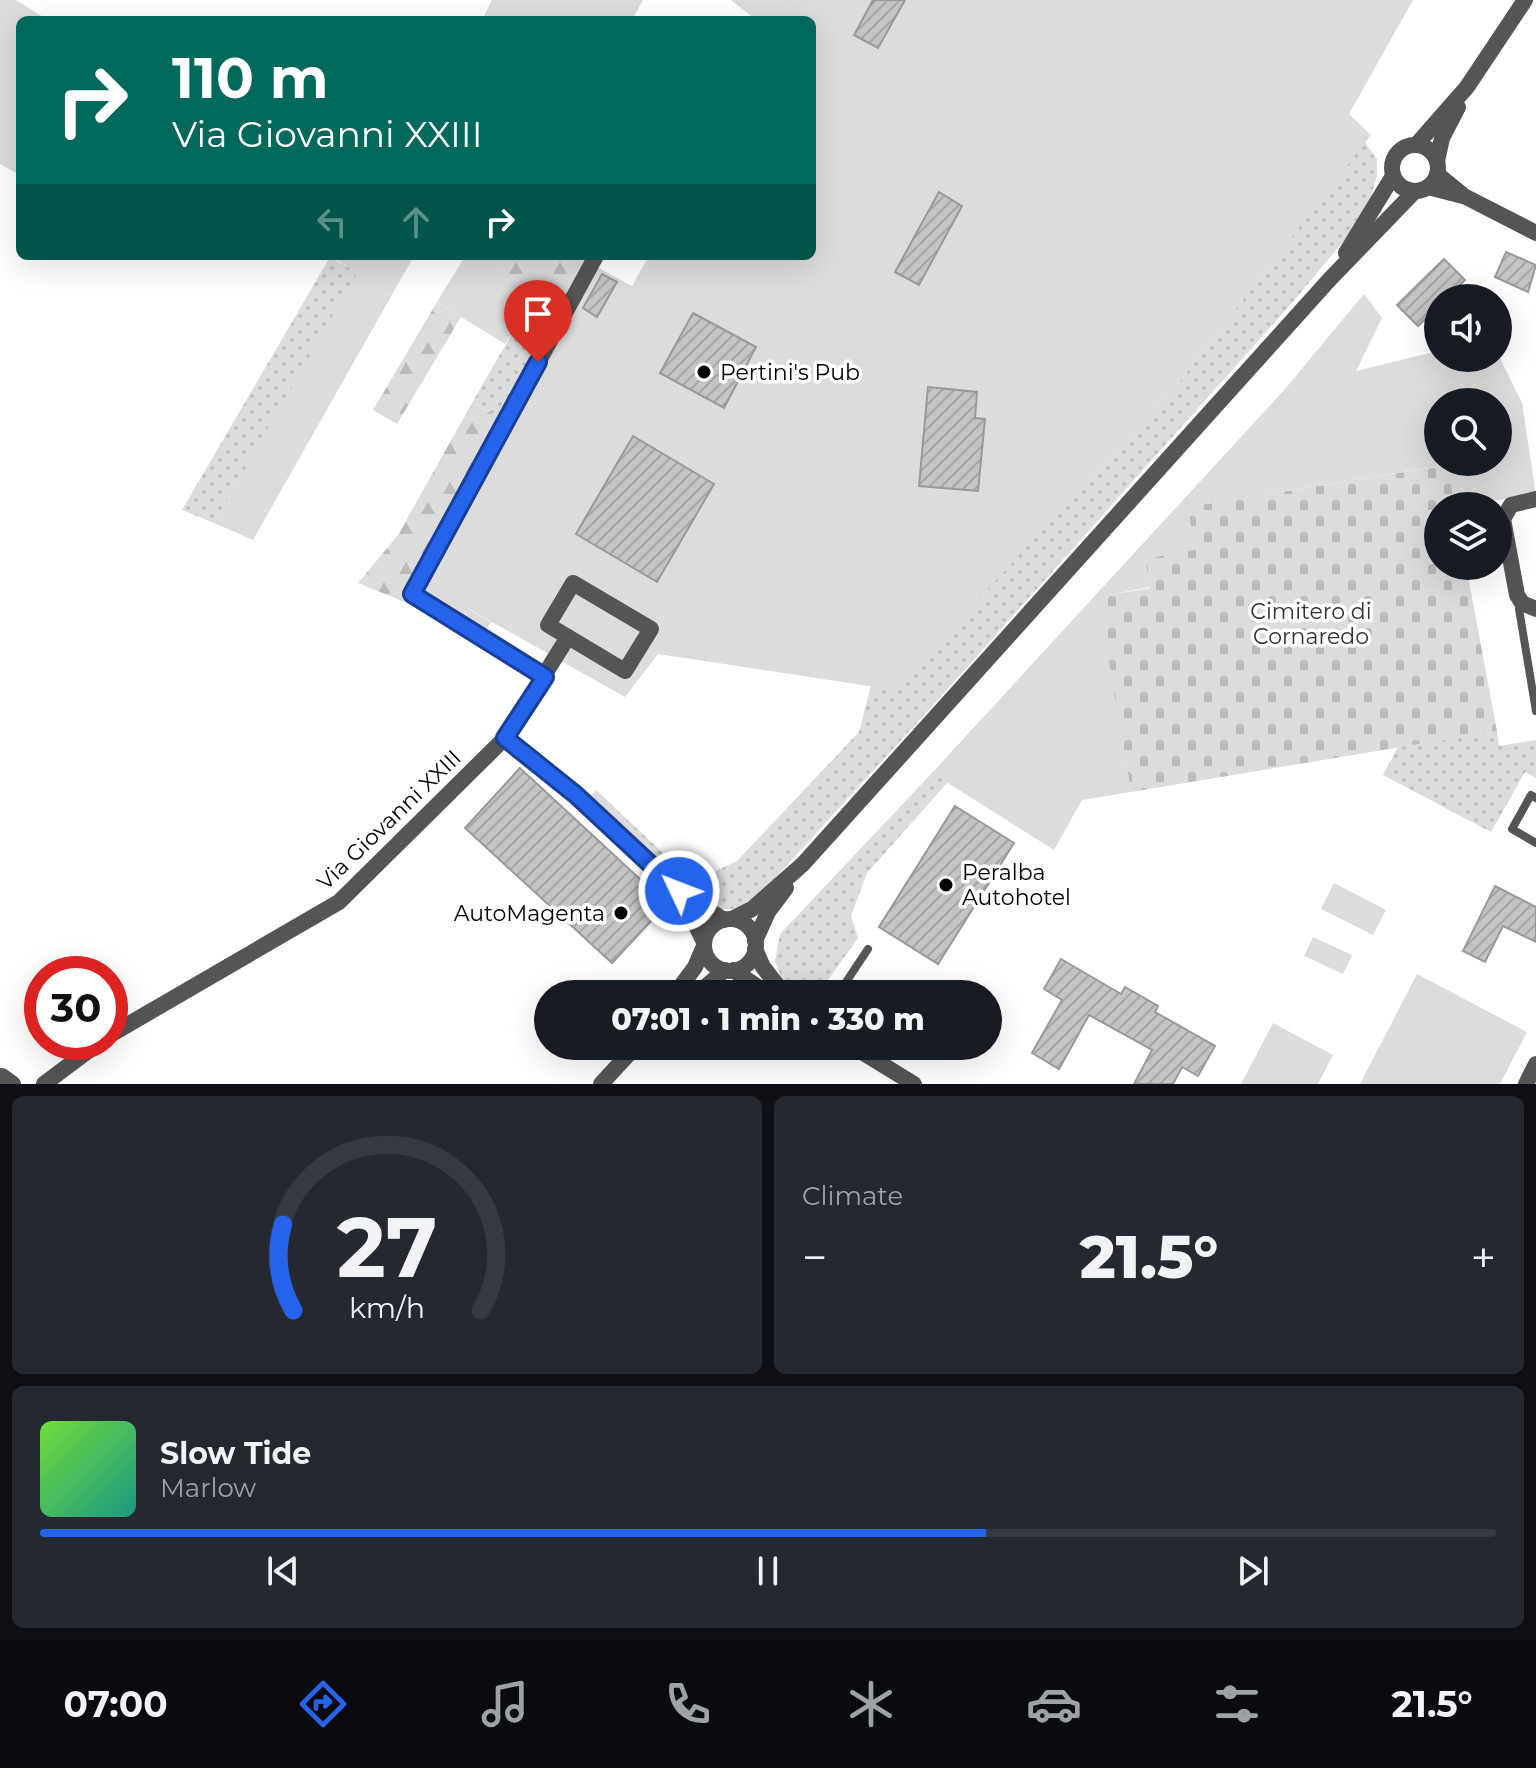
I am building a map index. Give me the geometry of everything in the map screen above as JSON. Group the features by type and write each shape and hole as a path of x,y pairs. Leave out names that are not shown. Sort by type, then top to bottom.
{"street":[{"path":"1330,279 1393,176 1396,154 1417,144 1467,87 1525,0"},
{"path":"716,980 729,970 748,963 768,912 803,864 1330,279 1430,178 1442,138 1467,87"},
{"path":"1417,144 1429,149 1430,178"},
{"path":"1393,176 1402,187 1430,178 1535,230"},
{"path":"545,677 412,594 594,260"},
{"path":"1529,606 1517,595 1503,519 1511,505 1536,499"},
{"path":"573,583 651,629 625,671 568,637 548,625 573,583"},
{"name":"Via Giovanni XXIII","path":"128,1025 339,902 505,738 568,637"},
{"path":"505,738 576,795 679,891 728,920 747,926 763,967 773,980"},
{"path":"685,980 695,967 711,928 752,909 803,864"},
{"path":"679,891 710,962 745,980"},
{"path":"44,1084 76,1060"},
{"path":"601,1084 623,1060"},
{"path":"875,1060 914,1084"},
{"path":"1526,1084 1536,1064"}],"lane":[{"path":"1529,606 1519,609 1536,711"},
{"path":"1536,798 1531,795 1512,829 1536,843"},
{"path":"847,980 868,949"}],"green space":[{"path":"0,0 16,0 42,16 16,16 16,173 0,164"},
{"path":"492,0 643,0 634,16 484,16"},
{"path":"731,0 1413,0 1349,114 1371,135 1179,382 895,690 658,654 625,697 469,609 462,619 410,588 590,263 632,286 647,260 816,260 816,16 751,16"},
{"path":"1365,142 1377,159 1377,176 1366,214 1292,303 758,897 733,909 717,908 705,902 672,876 589,798 596,790 680,869 689,861 713,872 737,861 859,732 871,686 895,689 1179,382"},
{"path":"328,260 335,260 358,273 214,523 182,510"},
{"path":"337,260 412,260 253,540 214,523 357,273"},
{"path":"463,260 486,260 536,292 505,344 437,302"},
{"path":"486,260 586,260 590,263 564,311"},
{"path":"536,292 564,311 504,419 472,403"},
{"path":"1364,294 1382,318 1356,371 1424,354 1424,372 1507,372 1522,403 1536,495 1512,498 1512,492 1452,492 1449,476 1512,476 1512,388 1424,388 1424,469 1188,507 1195,550 1145,559 1150,587 1098,597 1131,792 1082,800 1054,850 932,773 1285,389"},
{"path":"437,302 461,317 397,424 373,410"},
{"path":"472,403 504,419 463,619 468,609 491,622 478,644 407,603 358,583 398,535"},
{"name":"Cimitero di Cornaredo","path":"1424,469 1424,476 1450,476 1453,492 1424,492 1424,580 1469,580 1497,731 1131,792 1097,597 1150,588 1145,559 1187,507"},
{"path":"1497,731 1499,746 1536,740 1536,778 1525,772 1491,832 1383,775 1398,747"},
{"path":"932,773 948,782 867,873 851,916 858,938 828,980 777,980 780,974 775,961 780,934"},
{"path":"1334,883 1386,910 1373,935 1321,909"},
{"path":"1313,937 1352,955 1343,974 1304,956"},
{"path":"1417,974 1527,1032 1500,1084 1360,1084"},
{"path":"1273,1023 1333,1055 1318,1084 1241,1084"}],"building":[{"path":"873,0 905,0 878,48 854,35"},
{"path":"939,192 962,206 919,285 895,272"},
{"path":"1506,252 1536,265 1528,292 1495,277"},
{"path":"1444,259 1465,280 1461,284 1424,284 1424,320 1418,326 1397,305"},
{"path":"602,274 617,282 597,317 583,308"},
{"path":"693,313 756,347 724,408 660,373"},
{"path":"928,387 977,392 975,418 985,419 978,491 919,486"},
{"path":"633,436 714,484 657,582 576,534"},
{"path":"520,768 667,904 612,963 465,828"},
{"name":"Peralba Autohotel","path":"955,806 1014,843 938,964 879,927"},
{"path":"1495,886 1536,907 1536,942 1503,926 1485,962 1463,951"},
{"path":"1061,959 1121,994 1125,987 1158,1006 1155,1012 1215,1046 1198,1076 1182,1067 1173,1084 1134,1084 1152,1050 1089,1015 1059,1069 1032,1053 1062,1000 1044,989"}],"place":[{"name":"Pertini's Pub","path":"704,372"},
{"name":"Peralba Autohotel","path":"946,885"},
{"name":"AutoMagenta","path":"621,913"}],"route":[{"path":"538,362 412,594 545,677 505,738 576,795 679,891"}]}
